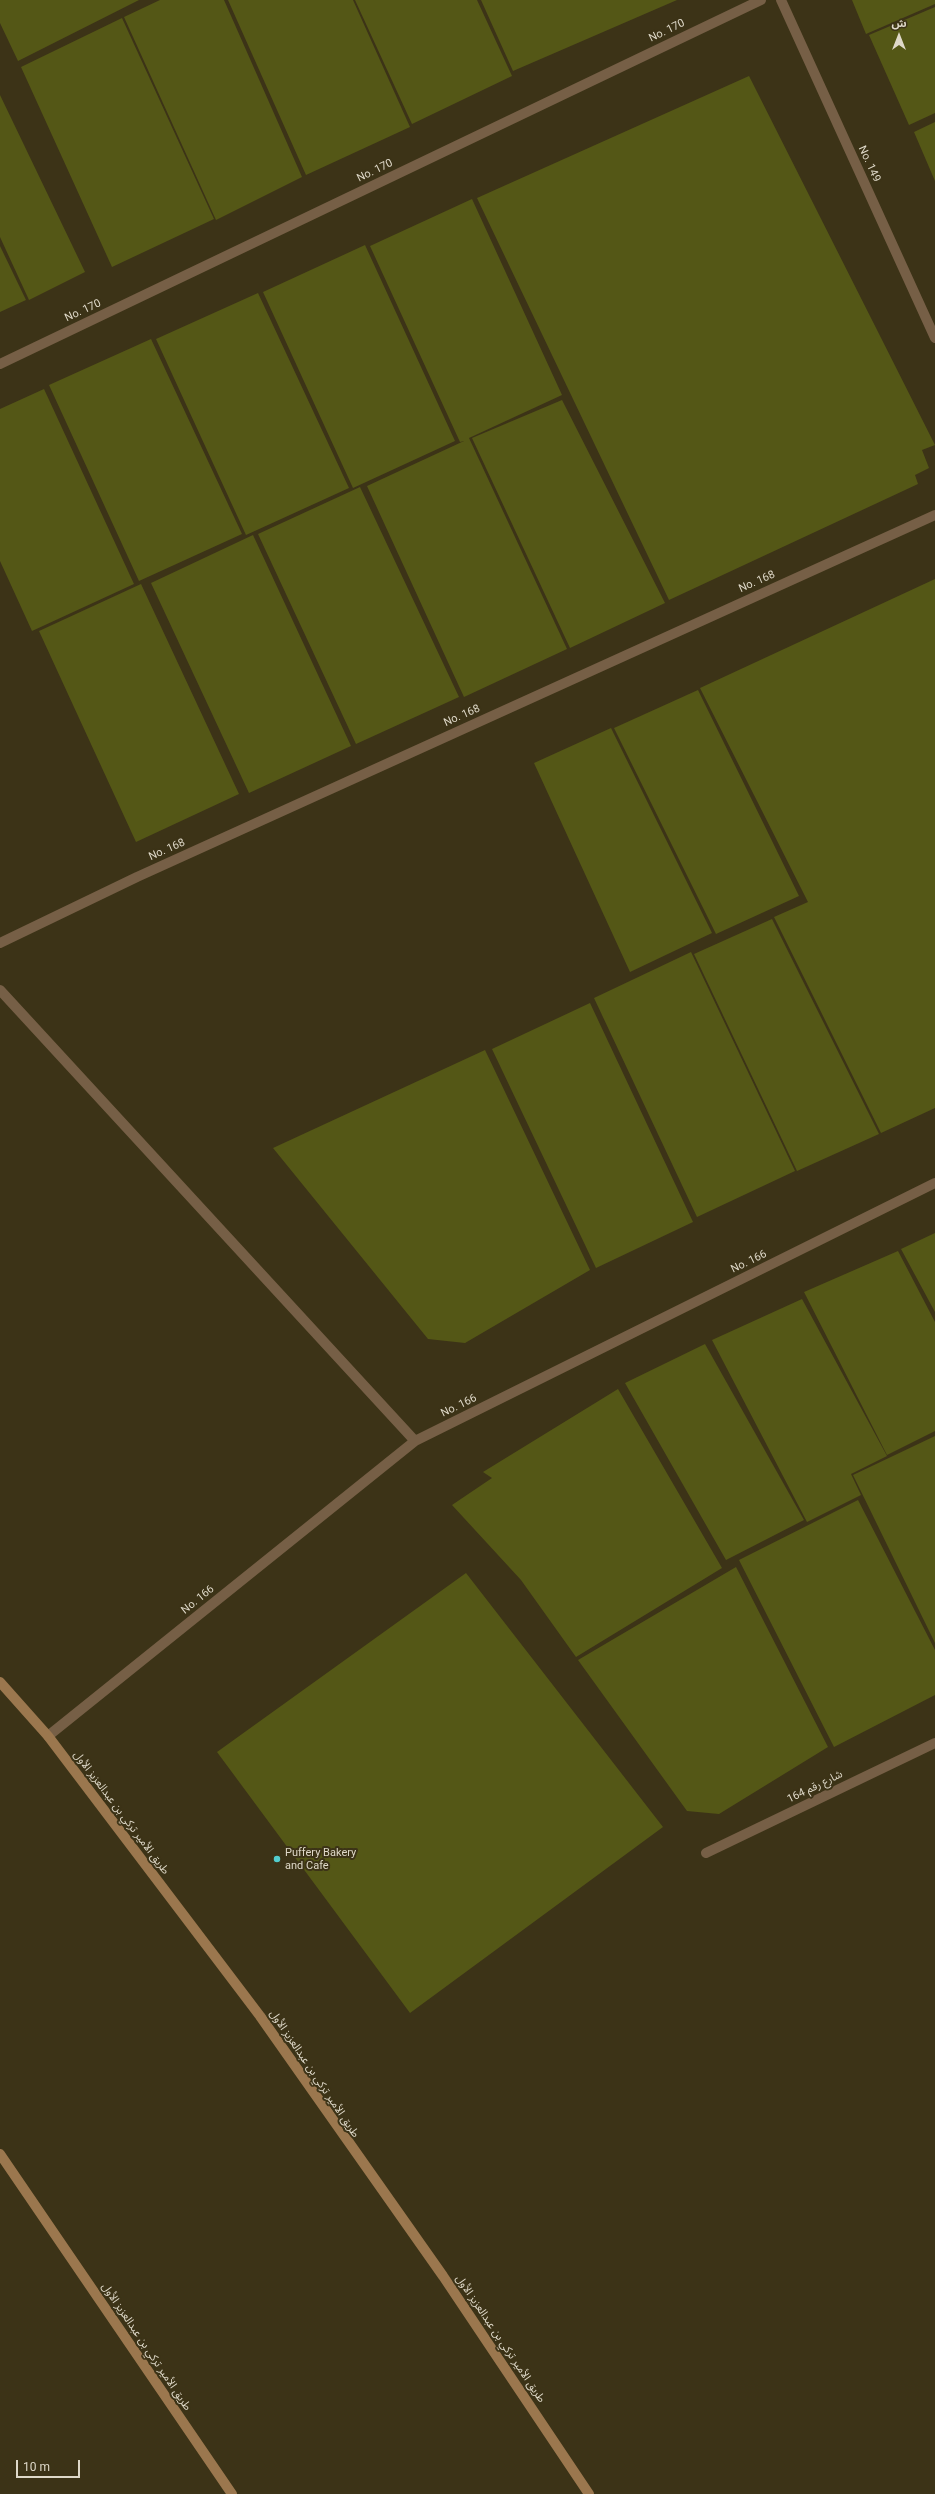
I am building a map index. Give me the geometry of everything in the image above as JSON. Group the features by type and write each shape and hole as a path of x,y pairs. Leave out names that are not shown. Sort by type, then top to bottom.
{"main road":[{"name":"طريق الأمير تركي بن عبدالعزيز الأول","path":"0,1682 48,1736 260,2016 442,2276 589,2494"},
{"name":"طريق الأمير تركي بن عبدالعزيز الأول","path":"0,2154 232,2494"},
{"path":"224,2482 229,2494"}],"street":[{"name":"No. 170","path":"0,364 761,0"},
{"name":"No. 149","path":"781,0 935,338"},
{"name":"No. 168","path":"0,943 137,877 935,515"},
{"path":"0,990 415,1441"},
{"name":"No. 166","path":"48,1736 415,1441 935,1183"},
{"name":"شارع رقم 164","path":"706,1853 935,1743"}],"building":[{"path":"0,0 139,0 18,61 0,23"},
{"path":"160,0 224,0 302,177 216,220 124,17"},
{"path":"228,0 353,0 410,127 306,175"},
{"path":"355,0 477,0 512,76 412,124"},
{"path":"481,0 677,0 513,71"},
{"path":"852,0 935,0 935,4 866,34"},
{"path":"935,7 935,113 909,125 869,35"},
{"path":"122,18 214,219 112,267 21,67"},
{"path":"749,76 935,445 922,450 929,468 915,475 918,484 669,600 477,198"},
{"path":"0,95 85,272 29,300 0,237"},
{"path":"935,122 935,181 914,132"},
{"path":"472,199 562,395 469,438 567,649 464,697 367,486 464,441 460,442 370,246"},
{"path":"365,245 455,441 353,488 263,292"},
{"path":"0,246 26,300 0,312"},
{"path":"258,293 349,488 246,535 156,339"},
{"path":"151,339 242,534 139,581 49,385"},
{"path":"44,389 134,584 32,631 0,561 0,409"},
{"path":"562,400 665,603 570,648 472,438"},
{"path":"360,487 459,697 356,744 258,534"},
{"path":"253,535 351,746 249,793 151,583"},
{"path":"935,579 935,1108 881,1133 774,917 808,902 700,688"},
{"path":"141,584 239,794 136,842 39,631"},
{"path":"698,690 799,896 716,934 614,728"},
{"path":"611,728 712,933 630,972 534,763"},
{"path":"772,919 879,1134 797,1171 694,954"},
{"path":"691,952 795,1171 697,1217 594,998"},
{"path":"590,1003 693,1222 596,1268 492,1049"},
{"path":"485,1050 590,1270 465,1343 428,1339 273,1148"},
{"path":"935,1233 935,1312 901,1249"},
{"path":"898,1251 935,1322 935,1431 887,1455 804,1292"},
{"path":"802,1299 887,1456 851,1474 861,1495 807,1522 712,1340"},
{"path":"705,1344 804,1520 726,1560 625,1383"},
{"path":"618,1389 722,1568 576,1657 521,1580 452,1505 492,1478 483,1472"},
{"path":"935,1436 935,1643 853,1475"},
{"path":"858,1500 935,1650 935,1695 834,1747 739,1560"},
{"path":"736,1567 828,1747 719,1814 687,1811 578,1660"},
{"path":"466,1573 663,1827 410,2013 217,1752"}],"place":[{"name":"Puffery Bakery and Cafe","path":"277,1859"}]}
